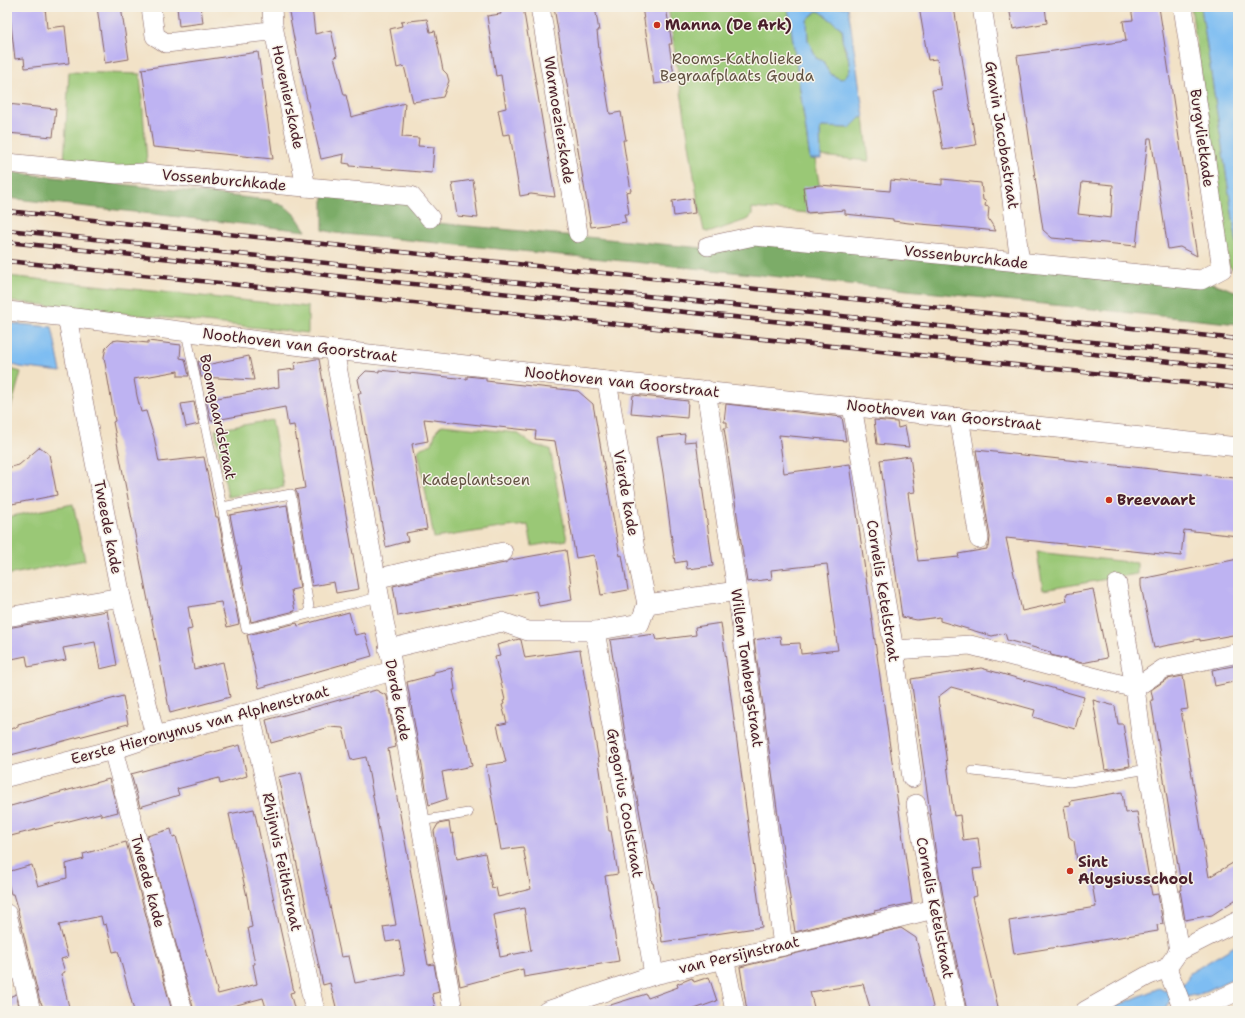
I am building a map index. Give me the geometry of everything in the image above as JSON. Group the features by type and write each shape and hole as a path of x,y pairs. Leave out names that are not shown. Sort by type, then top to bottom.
{"street":[{"path":"151,7 155,36 166,42 270,31 273,26"},
{"name":"Hovenierskade","path":"272,7 273,26 306,186"},
{"name":"Warmoezierskade","path":"540,7 578,233"},
{"name":"Gravin Jacobastraat","path":"982,7 1009,176 1020,263"},
{"name":"Burgvlietkade","path":"1183,7 1222,269"},
{"name":"Vossenburchkade","path":"7,163 117,174 142,173 411,196 430,218"},
{"name":"Vossenburchkade","path":"708,246 754,236 1201,280 1222,269"},
{"name":"Noothoven van Goorstraat","path":"7,311 607,381 706,390 1238,447"},
{"name":"Tweede kade","path":"67,317 121,597 155,736"},
{"name":"Derde kade","path":"334,350 453,1011"},
{"name":"Vierde kade","path":"607,381 647,604"},
{"name":"Willem Tombergstraat","path":"706,390 737,591 783,946"},
{"name":"Cornelis Ketelstraat","path":"852,406 894,650 912,778"},
{"path":"959,417 980,539"},
{"path":"377,588 438,564 503,552"},
{"path":"1117,584 1135,688 1142,741 1179,951 1180,995"},
{"path":"388,649 502,622 528,631 595,631 640,623 647,604 737,591"},
{"path":"7,617 121,597"},
{"name":"Gregorius Coolstraat","path":"595,631 654,975"},
{"path":"894,650 970,645 1135,688 1163,669 1238,653"},
{"name":"Eerste Hieronymus van Alphenstraat","path":"7,777 113,750 155,736 250,712 392,671"},
{"name":"Rhijnvis Feithstraat","path":"250,712 315,1011"},
{"name":"Tweede kade","path":"113,750 183,1011"},
{"name":"Cornelis Ketelstraat","path":"916,804 934,909 956,1011"},
{"name":"van Persijnstraat","path":"547,1011 654,975 724,958 783,946 934,909"},
{"path":"7,914 32,1011"},
{"path":"1179,951 1238,921"},
{"path":"724,958 735,1011"},
{"path":"1085,1011 1147,976 1180,995 1238,991"}],"lane":[{"name":"Boomgaardstraat","path":"186,332 246,629 310,613 377,588"},
{"path":"222,507 291,494 310,613"},
{"path":"973,771 1070,782 1148,769"},
{"path":"420,821 468,813"}],"green space":[{"name":"Rooms-Katholieke Begraafplaats Gouda","path":"668,7 788,7 810,159 815,159 824,212 808,213 752,208 752,214 749,219 711,232 704,231 698,202"},
{"path":"1191,7 1201,7 1238,252 1238,271 1229,266"},
{"path":"817,11 821,12 842,29 844,48 848,56 850,70 845,77 841,79 831,74 823,61 816,58 808,41 807,20"},
{"path":"69,72 140,74 148,174 64,164"},
{"path":"864,117 869,161 821,156 820,129 822,127 850,128 860,118"},
{"path":"7,172 269,200 286,207 296,216 306,231 7,198"},
{"path":"323,193 410,202 426,222 725,250 751,241 1212,283 1238,292 1238,324 335,233 323,230"},
{"path":"7,276 308,307 308,333 7,301"},
{"path":"7,368 21,372 9,415 7,414"},
{"path":"272,420 284,487 228,497 215,430"},
{"name":"Kadeplantsoen","path":"442,425 517,433 534,445 550,449 567,540 532,546 528,525 434,538 418,451 421,448 432,444 436,431"},
{"path":"73,504 85,560 7,575 7,517"},
{"path":"1037,552 1137,563 1137,574 1043,590"}],"water":[{"path":"788,7 848,7 864,117 860,118 850,128 822,127 820,129 821,159 810,159","holes":["817,11 821,12 842,29 842,40 848,56 850,70 845,77 841,79 831,74 823,61 816,58 808,41 807,20"]},
{"path":"1201,7 1238,7 1238,252"},
{"path":"7,323 52,327 61,372 20,367 7,363"},
{"path":"1238,944 1238,976 1196,996 1190,995 1169,1003 1166,1011 1104,1011 1159,988 1165,991 1186,982 1190,973"}],"building":[{"path":"9,7 45,7 47,28 65,26 69,63 25,68 24,58 15,59"},
{"path":"97,7 121,7 129,59 105,63"},
{"path":"177,7 201,7 203,23 179,26"},
{"path":"288,7 312,7 315,34 331,30 337,56 334,57 351,117 405,103 402,137 419,138 418,146 434,147 432,173 350,166 350,164 343,163 344,154 321,159 299,65"},
{"path":"499,7 523,7 555,197 531,194 520,196 510,134 503,135 498,110 506,108 501,75 496,76 487,16 501,14"},
{"path":"554,7 595,7 599,31 597,31 599,49 610,114 621,112 626,140 623,140 631,191 626,192 629,214 624,214 626,222 591,227"},
{"path":"642,7 666,7 672,44 669,44 675,81 654,84"},
{"path":"919,7 954,7 976,145 943,150 932,90 941,89 937,59 928,60"},
{"path":"1009,7 1045,7 1047,23 1013,29"},
{"path":"1131,7 1159,7 1197,256 1180,247 1168,249 1151,138 1148,138 1136,246 1052,238 1043,230 1017,56 1126,41 1123,21 1133,20","holes":["1082,182 1113,185 1111,218 1078,214"]},
{"path":"427,19 430,32 435,31 443,70 447,74 449,81 443,97 413,102 404,66 397,68 390,29 402,26 401,22"},
{"path":"258,52 273,159 153,147 142,69"},
{"path":"7,104 56,109 53,137 7,133"},
{"path":"942,179 981,183 983,200 986,201 985,206 989,207 988,218 996,231 893,221 893,219 845,214 845,210 807,213 803,187 820,185 890,191 891,180 942,185"},
{"path":"473,180 478,218 457,216 452,183"},
{"path":"693,198 695,213 674,216 672,201"},
{"path":"118,340 148,343 148,341 181,345 180,358 185,359 189,376 178,376 178,371 134,379 137,396 141,412 146,411 154,437 159,462 204,457 216,517 218,517 239,624 227,627 221,602 188,607 192,629 187,630 194,669 223,662 230,697 170,713 113,422 115,421 104,357 106,347 112,341"},
{"path":"249,356 254,380 201,377 198,361 211,364"},
{"path":"319,359 359,589 336,593 334,582 312,586 297,493 295,490 305,488 294,425 288,426 285,407 211,421 206,400 279,387 278,371 295,369 294,363"},
{"path":"379,370 467,379 467,376 486,378 486,381 578,391 593,404 620,556 622,555 628,590 601,595 594,555 576,558 555,441 535,439 536,431 424,419 428,441 412,444 427,529 406,533 408,541 386,547 358,393 361,393 358,379 366,371 379,372"},
{"path":"633,395 688,401 687,418 631,413"},
{"path":"194,402 199,424 186,427 181,404"},
{"path":"726,404 842,417 846,441 779,435 784,473 850,464 912,903 874,911 875,912 795,932 754,640 780,636 781,644 800,643 801,654 838,650 827,564 771,570 772,579 747,582 724,428 727,428 727,422 724,422"},
{"path":"874,420 897,422 898,428 905,426 909,447 877,444"},
{"path":"685,434 684,442 696,441 713,566 687,569 686,561 675,563 657,437"},
{"path":"40,447 49,454 57,495 7,505 7,468 19,465"},
{"path":"976,450 1235,478 1238,493 1238,536 1184,530 1181,556 1006,538 1022,611 1067,601 1066,594 1093,589 1107,658 1082,663 1051,655 1050,652 1007,640 1005,633 992,636 940,621 940,617 917,620 902,617 880,460 910,456 915,492 908,493 918,561 959,557 958,554 987,549 987,546 989,547 990,537"},
{"path":"287,505 300,588 291,590 295,611 251,622 230,515"},
{"path":"566,550 572,600 539,606 536,591 398,616 393,586 440,575 505,563 510,560"},
{"path":"1238,559 1238,634 1200,641 1200,639 1154,648 1141,586 1141,579"},
{"path":"107,611 117,665 100,669 95,642 63,648 66,660 28,667 26,656 7,660 7,628"},
{"path":"349,612 355,635 365,633 372,656 259,688 247,635 297,623 298,626"},
{"path":"721,623 762,927 662,942 656,894 652,883 631,771 610,640 655,634 657,640 696,635 695,627"},
{"path":"519,639 521,640 525,658 580,650 609,831 611,831 618,874 605,876 619,961 524,977 523,969 460,986 434,831 438,824 449,822 451,834 453,833 457,859 485,853 492,888 496,887 498,897 531,889 523,847 501,850 486,765 506,762 497,725 507,723 502,705 504,704 503,701 505,700 495,657 500,656 497,645","holes":["524,908 531,951 500,957 493,915"]},
{"path":"1238,665 1238,681 1215,686 1212,670"},
{"path":"452,668 455,690 453,690 466,744 468,744 472,766 442,772 447,799 429,805 407,682 434,675 434,672"},
{"path":"981,668 1084,697 1075,729 1033,717 1035,710 951,687 938,697 954,816 960,815 963,840 978,838 982,868 973,869 977,896 972,897 999,1011 967,1011 937,862 911,679"},
{"path":"1183,676 1188,709 1181,710 1209,877 1238,860 1238,898 1212,915 1185,920 1180,890 1182,890 1151,700 1153,700 1151,690 1167,679"},
{"path":"376,690 387,696 396,747 388,749 428,965 434,964 439,992 432,994 436,1011 337,1011 330,983 323,985 278,777 301,772 341,957 349,956 355,983 405,974 399,940 386,942 383,927 396,925 366,757 351,760 343,728 329,727 271,743 266,720"},
{"path":"123,696 128,724 7,756 7,730 18,727 18,724"},
{"path":"1093,700 1115,706 1118,724 1123,724 1130,766 1105,770"},
{"path":"240,745 247,776 220,784 219,778 177,789 179,795 140,807 131,774"},
{"path":"109,779 118,812 102,816 100,813 7,837 7,807"},
{"path":"1122,792 1125,813 1137,812 1152,895 1158,894 1163,924 1157,925 1158,931 1014,954 1009,921 1096,907 1088,860 1077,861 1074,841 1069,837 1064,806 1071,805 1070,801"},
{"path":"254,809 294,992 290,993 295,1011 267,1011 263,998 222,1009 223,1011 194,1011 147,836 171,829 173,837 176,836 218,994 257,984 248,928 252,927 229,814"},
{"path":"126,842 172,1011 134,1011 118,951 113,952 106,924 103,925 101,916 59,925 68,957 61,959 65,972 61,974 70,1011 44,1011 40,1002 18,911 13,894 11,894 7,872 32,865 38,886 67,878 66,864 84,859 83,854"},
{"path":"901,928 916,938 934,1011 871,1011 863,984 810,992 815,1011 747,1011 740,967"},
{"path":"709,977 717,1001 689,1011 605,1011 604,1007 646,994 648,998 678,987 677,984 692,978 694,982"},
{"path":"16,994 19,1006 7,1009 7,998"}],"railway":[{"path":"7,211 1238,339"},
{"path":"7,230 1238,357"},
{"path":"7,242 1238,369"},
{"path":"7,261 1238,388"}],"place":[{"name":"Manna (De Ark)","path":"657,25"},
{"name":"Breevaart","path":"1109,500"},
{"name":"Sint Aloysiusschool","path":"1070,871"}]}
